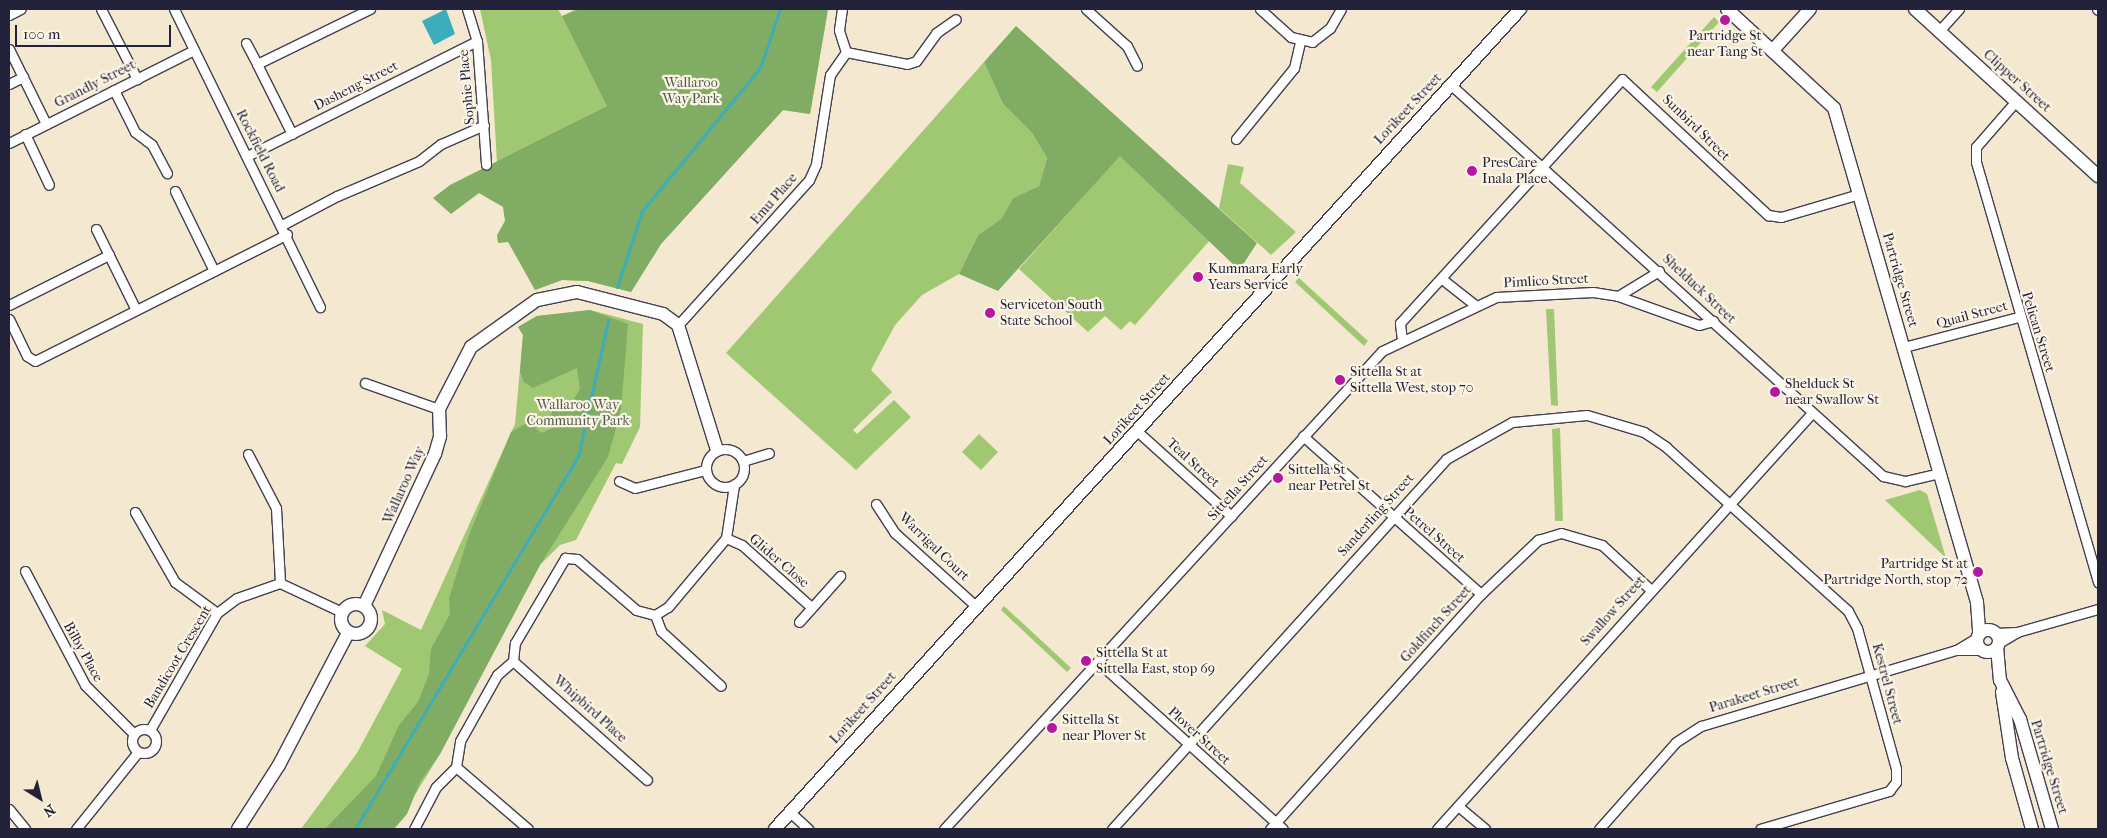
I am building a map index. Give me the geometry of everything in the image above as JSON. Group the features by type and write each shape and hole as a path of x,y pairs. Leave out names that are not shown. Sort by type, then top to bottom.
{"street":[{"path":"9,15 21,9"},
{"path":"101,9 137,79"},
{"name":"Rockfield Road","path":"174,9 287,234 320,307"},
{"path":"257,64 370,9"},
{"name":"Sophie Place","path":"467,9 476,41 486,165"},
{"path":"842,9 838,30 846,52 907,64 916,61 936,33 956,19"},
{"path":"1086,9 1127,46 1136,66"},
{"path":"1260,9 1300,40 1312,42 1322,36 1341,9"},
{"name":"Lorikeet Street","path":"774,829 1520,9"},
{"name":"Partridge Street","path":"1727,9 1834,108 1977,602 1981,643 2020,718 2052,829"},
{"path":"1773,50 1810,9"},
{"name":"Clipper Street","path":"1915,9 2098,176"},
{"path":"1939,30 1958,9"},
{"path":"1236,139 1294,68 1300,40"},
{"name":"Dasheng Street","path":"247,156 476,41"},
{"path":"246,43 292,134"},
{"path":"9,49 46,124"},
{"name":"Grandly Street","path":"9,142 194,50"},
{"name":"Emu Place","path":"678,325 809,180 816,164 830,75 846,52"},
{"name":"Sunbird Street","path":"1540,165 1621,74 1768,215 1781,217 1859,194"},
{"path":"9,84 23,77"},
{"name":"Shelduck Street","path":"1451,86 1659,271 1812,413 1893,482 1940,473"},
{"path":"114,90 135,132 152,145 167,174"},
{"name":"Pelican Street","path":"2016,101 1975,154 2018,316 2098,583"},
{"path":"282,225 337,196 419,161 441,144 484,125"},
{"path":"25,134 50,185"},
{"path":"1402,340 1398,327 1540,165"},
{"path":"175,191 214,271"},
{"path":"96,229 136,310"},
{"path":"9,319 27,356 35,361 287,234"},
{"path":"9,305 109,255"},
{"path":"1618,296 1659,271"},
{"path":"1442,279 1475,305"},
{"name":"Pimlico Street","path":"1402,340 1496,297 1593,292 1618,296 1699,325 1713,321"},
{"path":"365,382 439,409 477,341 537,300 555,294 596,296 663,314 678,325 717,450"},
{"name":"Quail Street","path":"1904,347 2018,316"},
{"name":"Sittella Street","path":"944,829 1304,436 1374,356 1402,340"},
{"name":"Wallaroo Way","path":"364,606 435,454 440,436 439,409"},
{"name":"Swallow Street","path":"1437,829 1729,502 1812,413"},
{"name":"Sanderling Street","path":"1112,829 1392,517 1463,446 1529,418 1588,414 1644,432 1729,502"},
{"name":"Teal Street","path":"1137,431 1231,516"},
{"name":"Petrel Street","path":"1304,436 1392,517 1481,594"},
{"path":"414,829 436,787 456,767 460,742 497,676 513,661 515,643 564,558 577,559 636,610 654,615 668,607 726,538 734,484 742,476 743,461 734,450 717,450 708,458 706,470 715,484 734,484"},
{"path":"743,461 769,453"},
{"path":"248,454 276,508 280,583 342,612"},
{"path":"619,481 635,488 706,470"},
{"name":"Kestrel Street","path":"1729,502 1848,611 1871,674 1896,782 1889,791 1760,829"},
{"name":"Warrigal Court","path":"876,504 896,533 977,607"},
{"path":"135,512 175,582 217,614"},
{"name":"Goldfinch Street","path":"1276,827 1481,594 1538,540 1561,533 1602,545 1651,590"},
{"name":"Glider Close","path":"726,538 742,545 811,607"},
{"name":"Bilby Place","path":"24,571 84,685 134,734"},
{"name":"Glider Close","path":"799,622 840,576"},
{"name":"Bandicoot Crescent","path":"150,730 217,614 237,598 280,583"},
{"name":"Partridge Street","path":"1977,602 1996,639 2000,681 2012,758 2032,829"},
{"path":"349,605 364,606 370,614 368,629 358,635 348,633 342,626 342,612 349,605"},
{"path":"1981,643 2098,609"},
{"path":"654,615 661,631 721,686"},
{"path":"238,829 279,765 348,633"},
{"path":"1981,643 1996,639"},
{"name":"Parakeet Street","path":"1599,829 1676,742 1701,726 1871,674 1981,643"},
{"name":"Whipbird Place","path":"513,661 647,780"},
{"name":"Plover Street","path":"1098,662 1276,827"},
{"path":"76,829 138,752 154,749 156,737 150,730 134,734 132,742 138,752"},
{"path":"456,767 528,829"},
{"path":"1458,806 1485,829"},
{"path":"9,809 25,829"},
{"path":"790,812 808,829"}],"green space":[{"name":"Wallaroo Way Park","path":"480,9 558,9 562,16 576,9 828,9 810,114 783,110 661,244 631,292 588,281 562,280 535,290 607,106 497,163 491,60"},
{"name":"Wallaroo Way Park","path":"581,9 828,9 810,114 783,110 661,244 631,292 588,281 562,280 535,290 508,242 498,243 497,235 505,221 503,207 479,193 451,214 433,198 450,185 607,106 562,16"},
{"path":"1714,17 1719,22 1657,92 1651,87"},
{"path":"1016,26 1257,243 1244,263 1237,268 1120,156 998,291 959,274 978,235 1001,219 1013,198 1039,186 1047,158 1032,133 1003,104 984,62"},
{"path":"984,62 1003,104 1032,133 1047,158 1039,186 1013,198 1001,219 978,235 959,274 922,295 895,325 871,370 892,392 853,430 857,434 894,400 911,417 856,470 726,353"},
{"path":"1120,155 1211,239 1135,325 1130,321 1121,330 1105,316 1088,332 1019,269"},
{"path":"1228,164 1244,167 1240,183 1296,232 1271,255 1219,208"},
{"path":"1299,278 1368,341 1364,346 1295,282"},
{"path":"1546,309 1554,309 1558,406 1551,405"},
{"name":"Wallaroo Way Community Park","path":"590,310 643,324 640,427 622,464 616,463 576,540 560,545 540,565 440,754 394,829 301,829 357,753 402,669 365,646 385,624 382,610 421,630 515,424 523,335 518,327 537,316"},
{"name":"Wallaroo Way Community Park","path":"590,310 628,324 621,409 608,457 540,565 440,754 420,782 407,814 394,829 325,829 376,776 399,725 418,702 429,674 431,649 450,614 449,598 469,535 511,432 529,422 541,433 555,427 551,416 554,402 567,410 580,389 577,368 533,388 524,382 520,372 523,335 518,327 537,316"},
{"path":"1560,428 1563,521 1555,521 1552,429"},
{"path":"979,434 998,452 981,470 962,452"},
{"path":"1920,490 1927,494 1946,558 1885,500"},
{"path":"1004,606 1071,668 1067,672 1001,610"}],"water":[{"path":"446,9 455,34 434,45 422,21"}],"waterway":[{"path":"617,287 642,211 760,68 780,9"},
{"path":"355,829 578,457 608,320"}],"place":[{"name":"Partridge St near Tang St","path":"1725,20"},
{"name":"PresCare Inala Place","path":"1472,171"},
{"name":"Kummara Early Years Service","path":"1198,277"},
{"name":"Serviceton South State School","path":"990,313"},
{"name":"Sittella St at Sittella West, stop 70","path":"1340,380"},
{"name":"Shelduck St near Swallow St","path":"1775,392"},
{"name":"Sittella St near Petrel St","path":"1278,478"},
{"name":"Partridge St at Partridge North, stop 72","path":"1978,572"},
{"name":"Sittella St at Sittella East, stop 69","path":"1086,661"},
{"name":"Sittella St near Plover St","path":"1052,728"}]}
